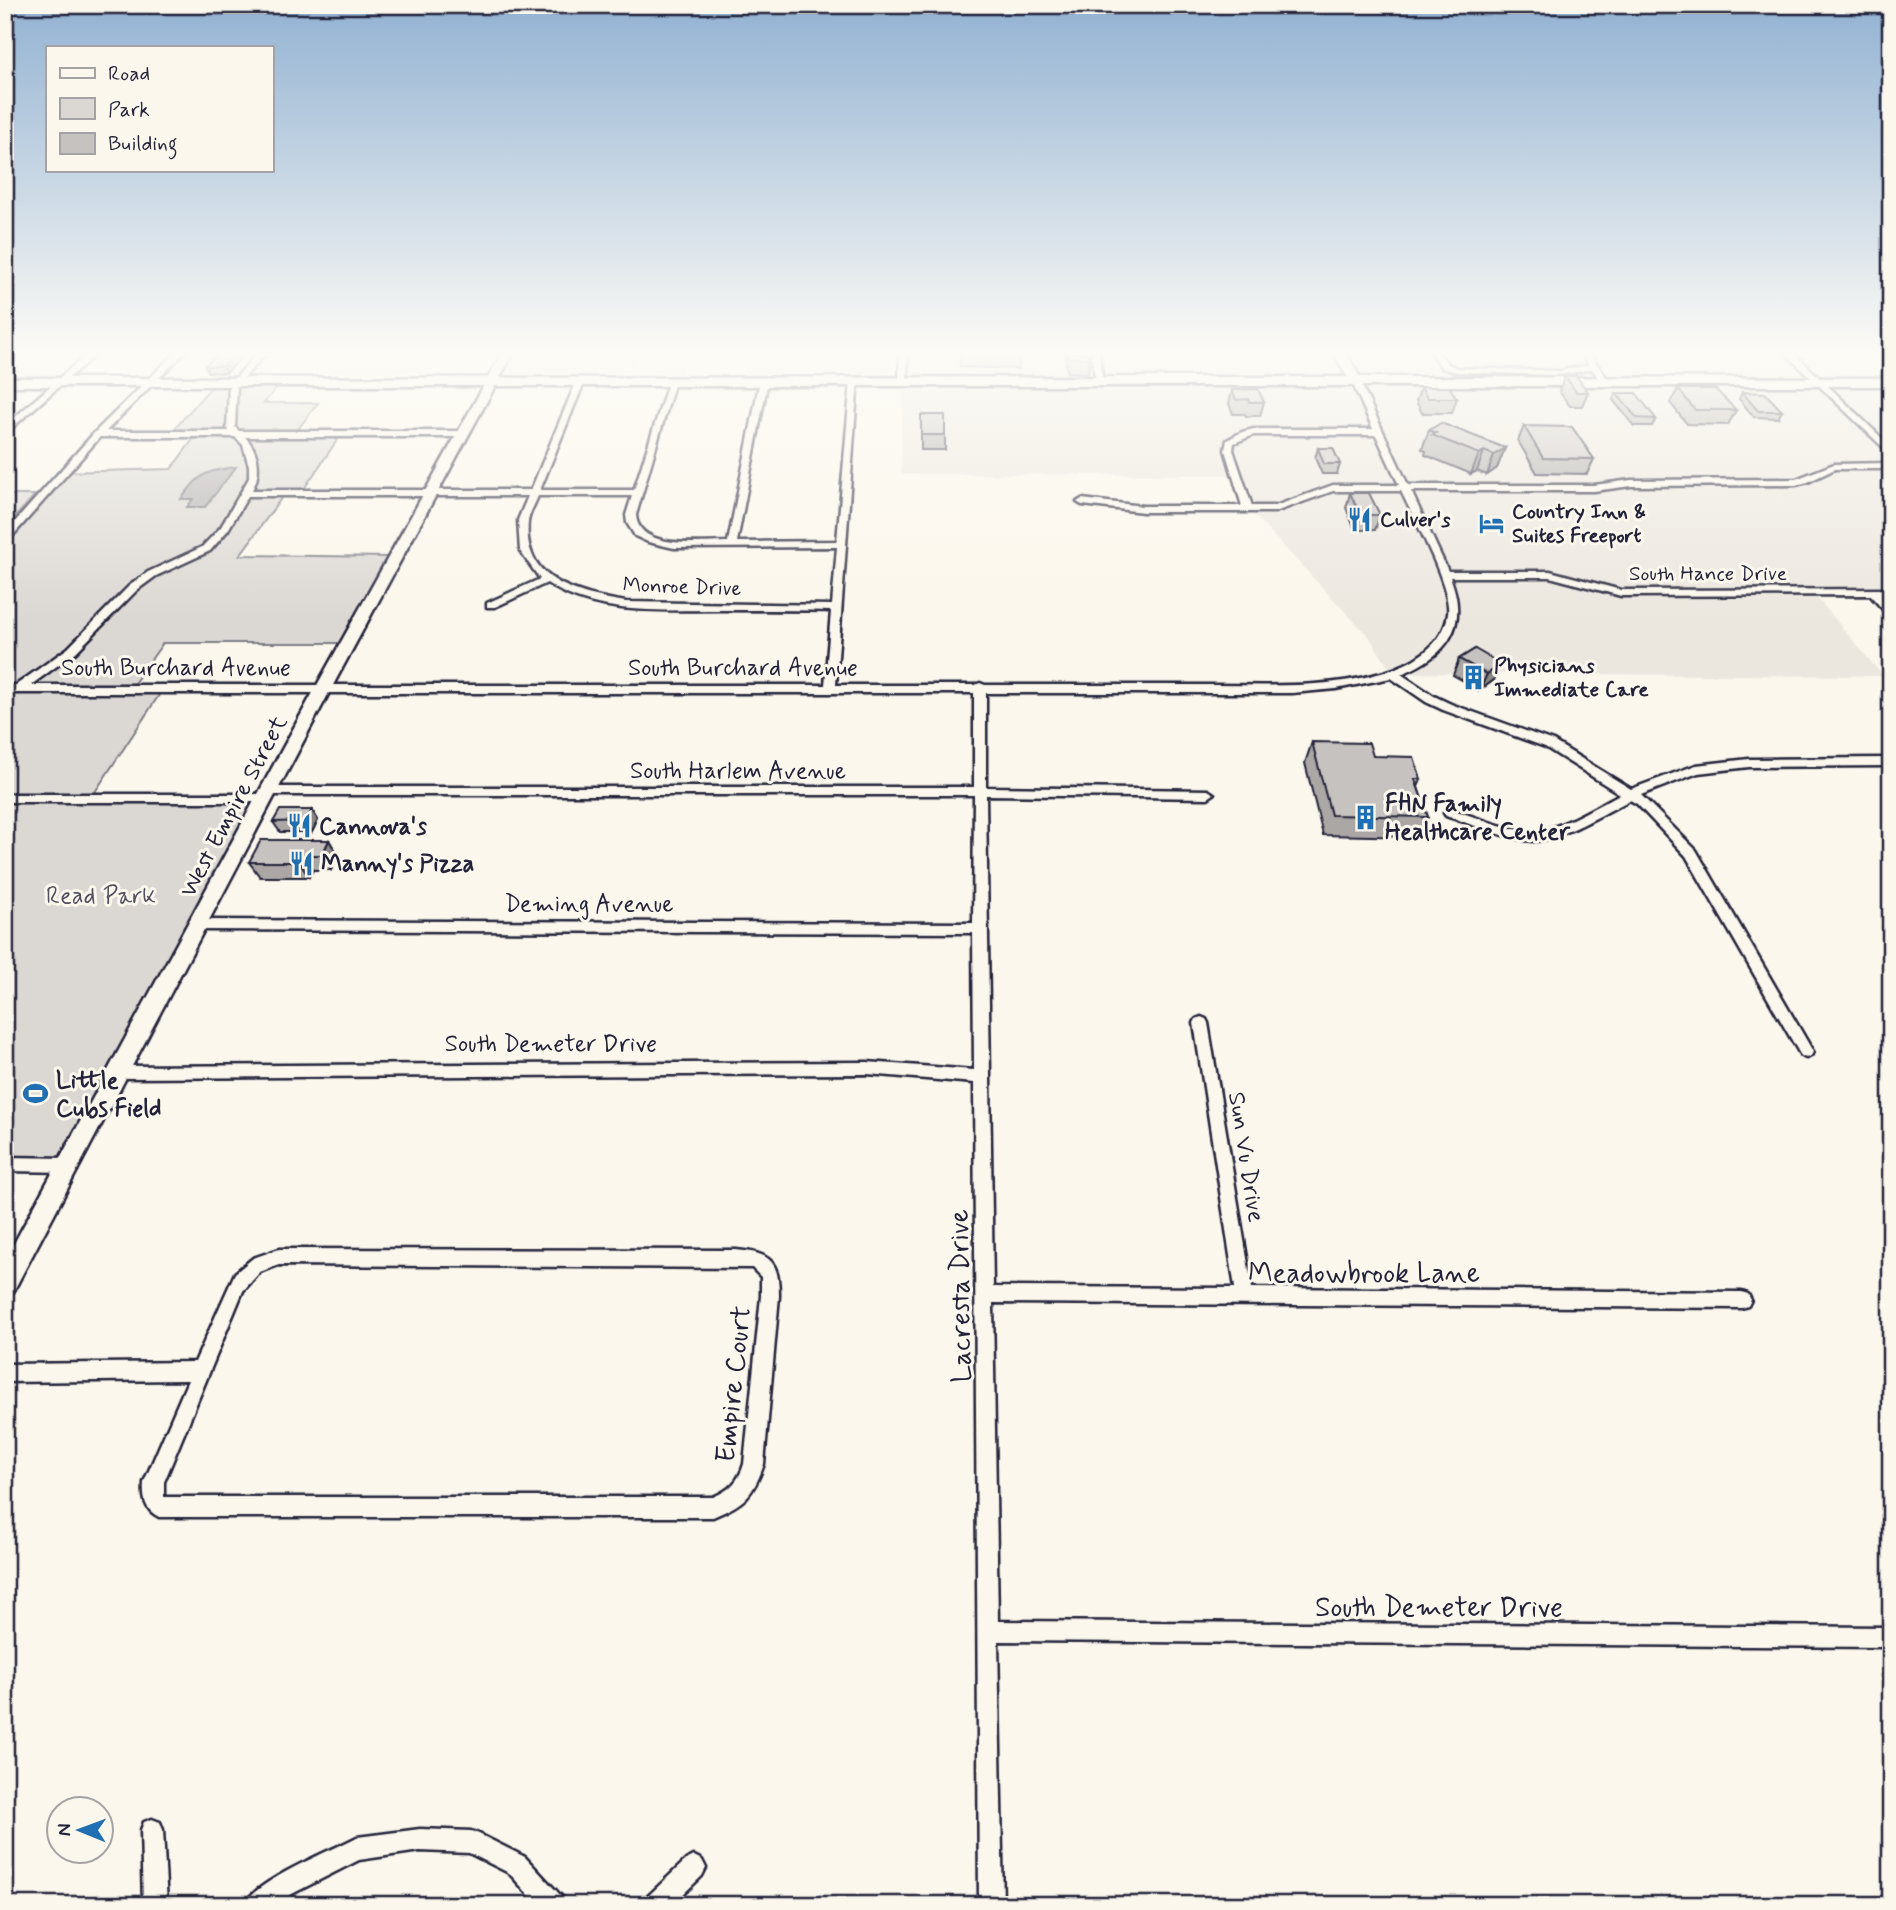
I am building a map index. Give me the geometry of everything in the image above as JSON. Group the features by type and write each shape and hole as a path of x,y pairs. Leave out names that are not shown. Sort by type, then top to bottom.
{"main road":[{"name":"West Empire Street","path":"5,1283 458,442"}],"street":[{"path":"5,539 91,442"},
{"path":"19,689 72,650 133,588 152,574 206,549 225,528 248,493 254,478 254,466 245,442"},
{"name":"Monroe Drive","path":"555,442 523,520 520,537 524,553 546,580 587,598 639,607 836,608"},
{"path":"654,442 631,524 637,534 652,541 674,544 841,544"},
{"path":"732,544 752,442"},
{"path":"831,688 850,442"},
{"path":"1230,442 1229,450 1248,509"},
{"path":"1382,442 1444,574"},
{"path":"1082,502 1106,502 1135,508 1275,509 1294,505 1312,494 1333,488 1594,488 1631,484 1796,482 1809,481 1825,470 1845,465 1891,466"},
{"path":"248,493 638,493"},
{"name":"South Hance Drive","path":"1444,574 1549,574 1621,593 1891,592"},
{"name":"South Burchard Avenue","path":"5,689 1328,688 1361,684 1392,673 1429,653 1445,636 1453,616 1450,590 1444,574"},
{"path":"491,606 546,580"},
{"path":"1872,592 1891,612"},
{"path":"1392,673 1430,699 1447,707 1549,744 1631,794 1667,825 1691,853 1806,1052"},
{"name":"Lacresta Drive","path":"980,687 980,928 991,1905"},
{"path":"1450,813 1515,833 1535,836 1553,832 1631,794 1696,769 1726,765 1891,762"},
{"name":"South Harlem Avenue","path":"5,798 266,794 981,791 1208,794"},
{"name":"Deming Avenue","path":"198,925 980,928"},
{"name":"Sun Vu Drive","path":"1201,1023 1245,1298"},
{"name":"South Demeter Drive","path":"118,1072 867,1068 983,1077"},
{"path":"5,1164 69,1165"},
{"name":"Empire Court","path":"279,1256 736,1258 755,1260 770,1274 754,1464 748,1486 732,1500 712,1507 159,1507 153,1498 154,1482 199,1371 246,1270 261,1261 279,1256"},
{"name":"Meadowbrook Lane","path":"986,1295 1742,1300"},
{"path":"5,1373 199,1371"},
{"name":"South Demeter Drive","path":"988,1631 1891,1637"},
{"path":"152,1830 155,1905"},
{"path":"256,1905 279,1897 357,1849 420,1840 471,1842 517,1865 554,1905"},
{"path":"655,1905 694,1868"}],"shaded area":[{"path":"902,442 1891,442 1891,592 1813,593 1883,676 1392,673 1370,638 1248,509 1237,475 901,474"},
{"path":"236,467 205,507 187,507 193,499 181,499 203,476 216,470"}],"green space":[{"name":"Read Park","path":"191,442 336,442 301,493 285,493 240,555 389,557 342,643 163,643 130,689 163,689 91,798 264,798 60,1165 5,1165 5,539 64,472 171,469"},
{"path":"5,495 35,495 5,528"}],"building":[{"path":"1450,442 1490,442 1505,448 1494,455 1484,451 1479,454"},
{"path":"1534,442 1582,442 1594,459 1543,458"},
{"path":"1318,448 1333,448 1340,464 1324,464"},
{"path":"1350,493 1369,493 1380,515 1360,515"},
{"path":"1475,649 1501,664 1487,674 1459,659"},
{"path":"1312,742 1369,743 1373,756 1414,757 1421,779 1415,779 1428,817 1331,815"},
{"path":"280,810 312,810 306,821 273,822"},
{"path":"261,840 329,840 322,855 303,855 299,862 249,862"}],"place":[{"name":"Culver's","path":"1360,519"},
{"name":"Country Inn & Suites Freeport","path":"1492,523"},
{"name":"Physicians Immediate Care","path":"1474,677"},
{"name":"FHN Family Healthcare Center","path":"1365,817"},
{"name":"Cannova's","path":"299,826"},
{"name":"Manny's Pizza","path":"301,863"},
{"name":"Little Cubs Field","path":"36,1094"}]}
